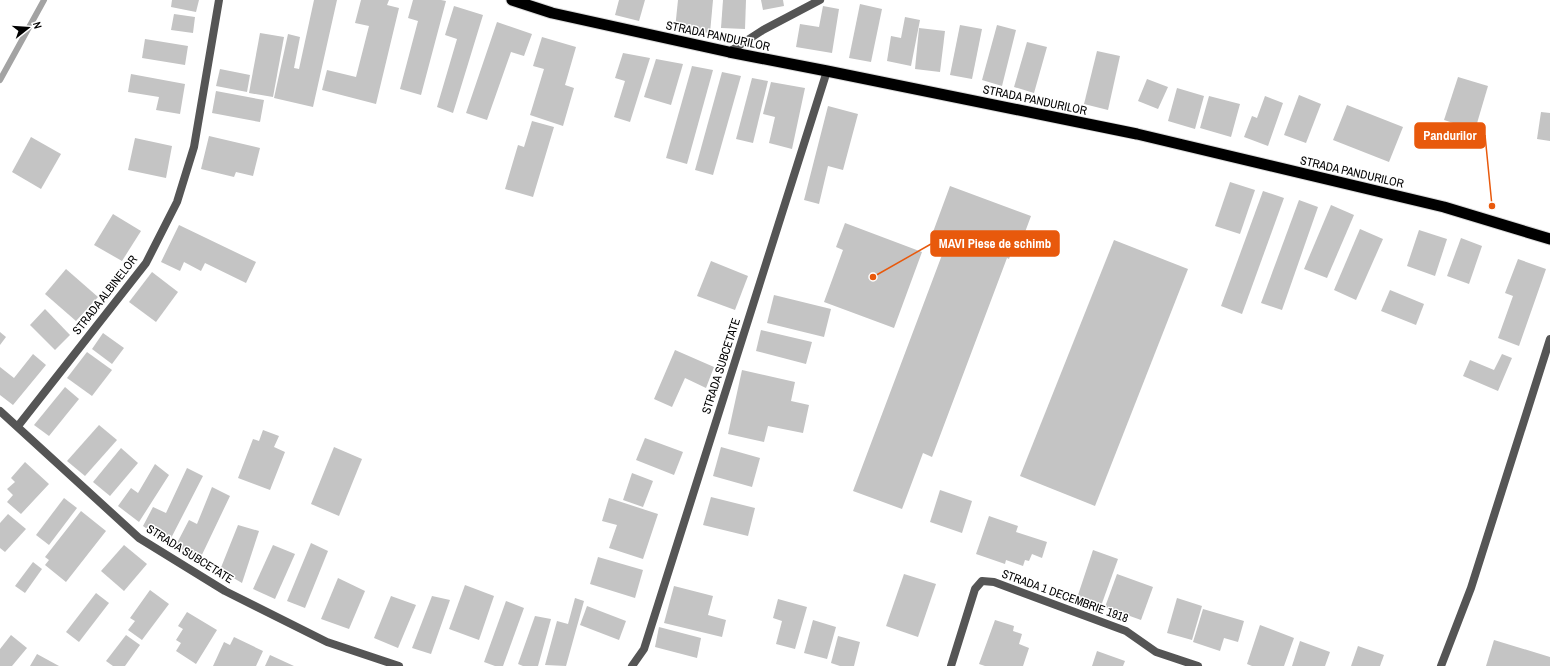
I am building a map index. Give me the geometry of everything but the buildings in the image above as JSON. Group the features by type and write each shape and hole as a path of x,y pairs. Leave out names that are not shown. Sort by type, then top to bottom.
{"highway":[{"name":"STRADA PANDURILOR","path":"512,0 552,13 729,52 1137,134 1444,207 1550,239"}],"street":[{"name":"STRADA ALBINELOR","path":"18,426 146,263 177,202 194,147 219,0"},
{"path":"729,52 763,30 820,0"},
{"name":"STRADA SUBCETATE","path":"636,666 644,649 827,71"},
{"path":"1441,666 1471,588 1550,339"},
{"name":"STRADA SUBCETATE","path":"0,411 139,538 225,591 327,642 399,666"},
{"name":"STRADA 1 DECEMBRIE 1918","path":"951,666 975,589 982,581 994,582 1126,631 1156,652 1198,666"}],"waterway":[{"path":"0,80 44,0"}],"place":[{"name":"Pandurilor","path":"1492,206"},
{"name":"MAVI Piese de schimb","path":"873,277"}]}
